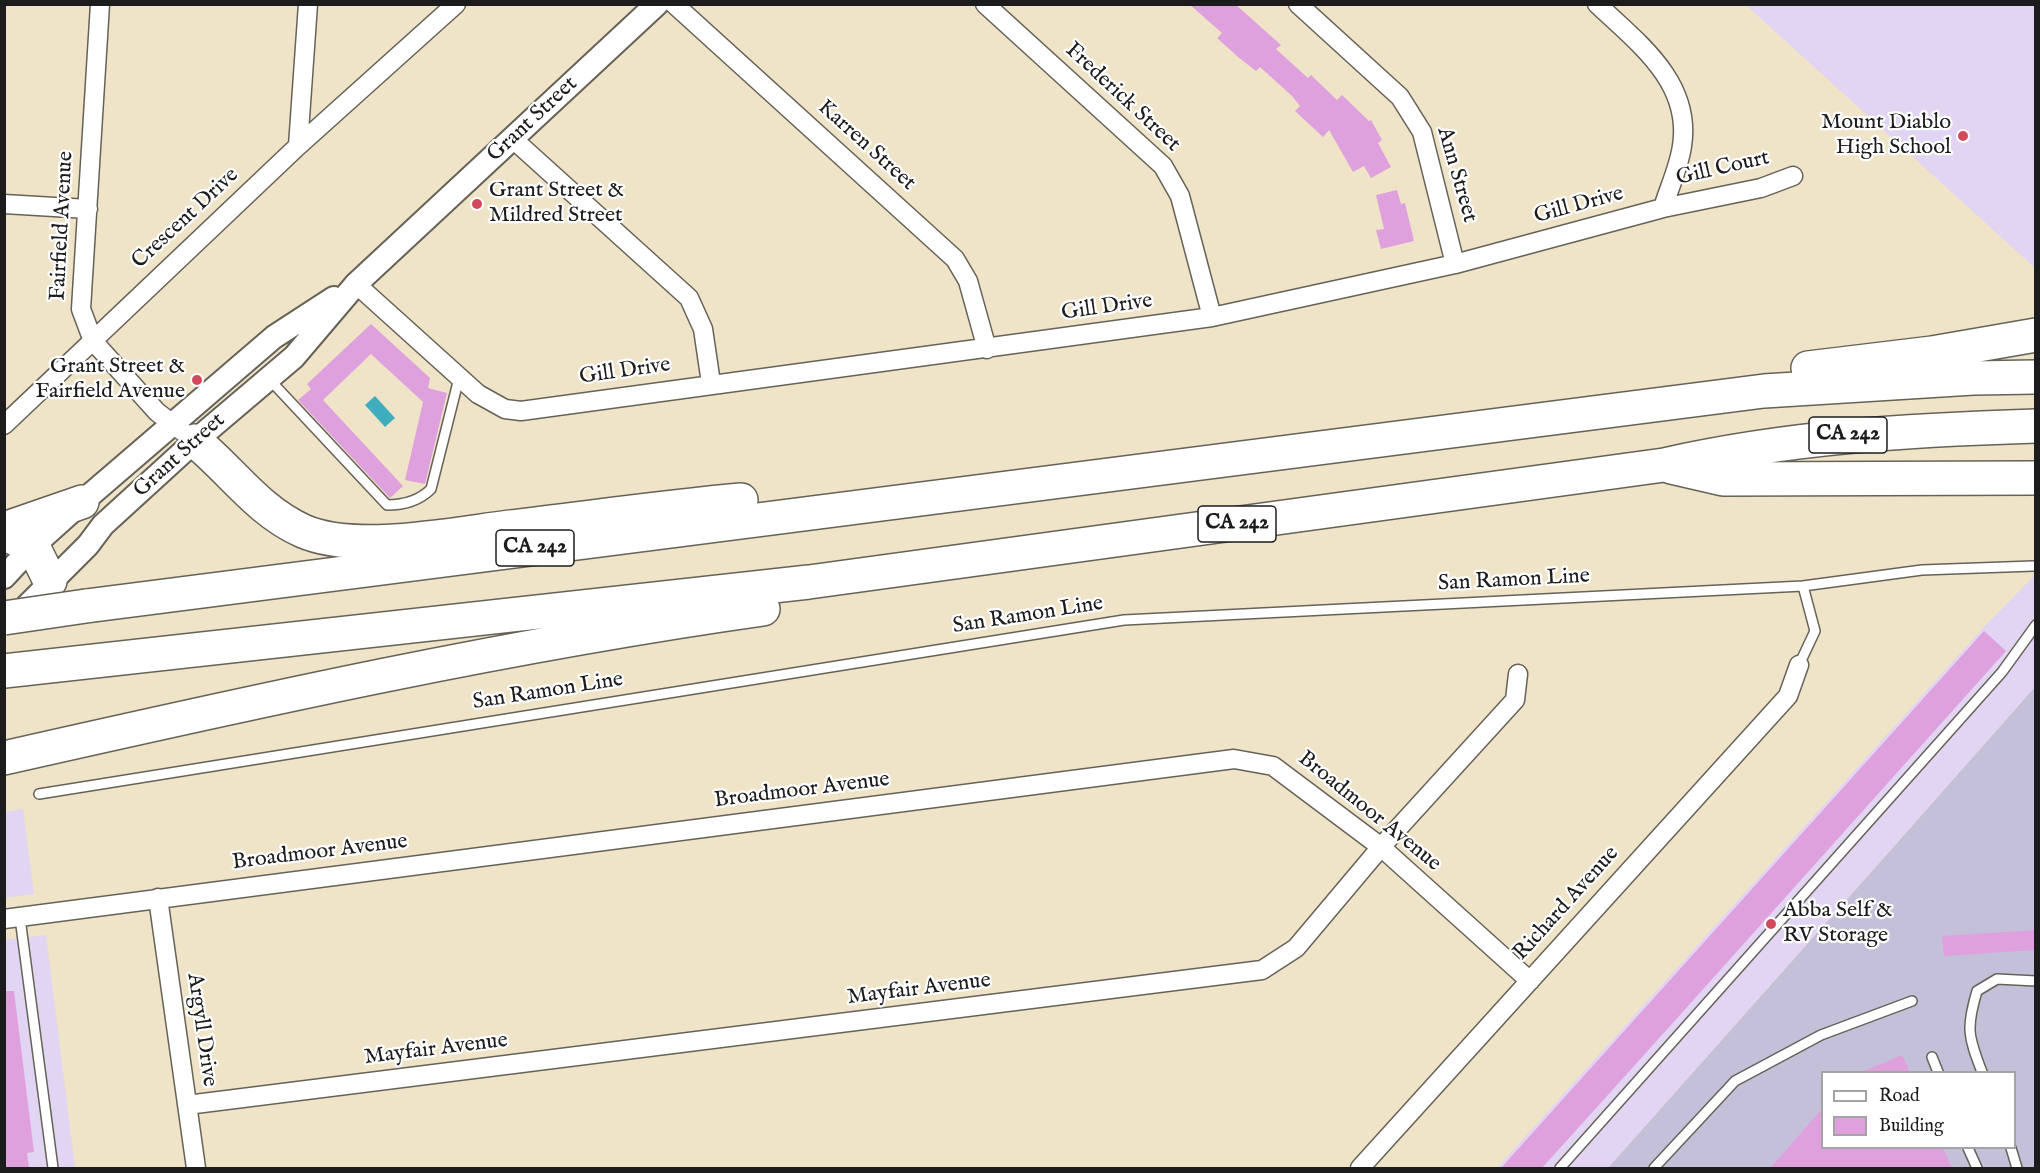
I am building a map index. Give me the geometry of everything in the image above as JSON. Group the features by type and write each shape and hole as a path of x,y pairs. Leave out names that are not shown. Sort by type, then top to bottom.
{"highway":[{"path":"1764,391 1808,368 1932,353 2036,335"},
{"name":"CA 242","path":"4,618 1764,391 1973,378 2036,377"},
{"name":"CA 242","path":"4,671 809,582 1664,465 1734,449 1813,438 1931,429 2036,426"},
{"path":"184,433 275,516 305,532 336,540 375,541 708,503 947,483 984,491"},
{"path":"1664,465 1723,479 2032,478"},
{"path":"4,528 82,502"},
{"path":"19,540 50,581"},
{"path":"4,758 295,692 599,635 785,606 809,582"}],"street":[{"name":"Fairfield Avenue","path":"100,4 81,309 93,341 157,412 184,433"},
{"path":"298,146 308,4"},
{"name":"Crescent Drive","path":"4,425 298,146 456,4"},
{"name":"Grant Street","path":"4,578 19,540 82,502 269,378 294,357 356,284 657,4"},
{"name":"Karren Street","path":"674,4 955,259 968,281 987,349"},
{"name":"Frederick Street","path":"985,4 1163,166 1180,196 1212,317"},
{"name":"Ann Street","path":"1298,4 1400,97 1422,132 1455,264"},
{"path":"1597,4 1654,57 1674,86 1684,118 1682,147 1663,208"},
{"path":"513,139 689,298 703,329 711,383"},
{"name":"Gill Court","path":"1663,208 1761,188 1793,176"},
{"path":"4,204 88,209"},
{"name":"Gill Drive","path":"356,284 478,394 505,409 521,411 711,383 987,349 1212,317 1455,264 1663,208"},
{"name":"Grant Street","path":"4,628 88,545 102,525 184,433 274,337 356,284"},
{"name":"Richard Avenue","path":"1360,1168 1788,696 1799,665"},
{"name":"Mayfair Avenue","path":"187,1105 1262,970 1296,948 1381,847 1515,700 1518,675"},
{"name":"Broadmoor Avenue","path":"12,918 1234,759 1273,766 1381,847 1530,981"},
{"name":"Argyll Drive","path":"158,898 196,1168"}],"lane":[{"path":"269,378 387,505 402,505 422,498 431,489 459,378"},
{"name":"San Ramon Line","path":"39,794 1124,620 1803,586 1922,570 2033,566"},
{"path":"1799,665 1815,631 1803,586"},
{"path":"1560,1168 2002,672 2036,625"},
{"path":"12,918 53,1168"},
{"path":"1982,1071 1969,1038 1970,1015 1977,991 1997,979 2036,981"},
{"path":"1654,1168 1735,1081 1821,1035 1912,1001"},
{"path":"1932,1057 1938,1071"},
{"path":"1968,1149 1977,1168"},
{"path":"2011,1149 2017,1168"}],"shaded area":[{"name":"Mount Diablo High School","path":"1746,5 2035,5 2035,268"},
{"name":"Abba Self & RV Storage","path":"2035,575 2035,687 1608,1168 1497,1168 1983,628"},
{"path":"2035,687 2035,1168 1608,1168"},
{"path":"23,809 34,894 5,898 5,812"},
{"path":"46,935 75,1168 5,1168 4,940"}],"water":[{"path":"375,396 395,418 385,427 365,405"}],"building":[{"path":"1189,4 1235,4 1281,45 1276,49 1308,78 1311,75 1337,100 1342,95 1369,121 1371,120 1382,140 1378,143 1391,167 1371,178 1364,166 1353,172 1329,130 1323,137 1295,111 1300,106 1292,96 1260,67 1256,71 1238,57 1217,38 1222,33"},
{"path":"1397,190 1401,204 1405,203 1414,241 1381,249 1376,230 1384,229 1376,195"},
{"path":"371,324 430,378 428,388 447,393 425,484 405,480 423,402 371,354 323,400 403,486 390,498 298,400 311,389 307,384"},
{"path":"1984,631 2006,651 1671,1025 1542,1168 1501,1168"},
{"path":"2036,930 2036,950 1944,956 1942,936"},
{"path":"4,991 14,991 34,1152 27,1153 29,1168 4,1168"},
{"path":"1902,1055 1910,1071 1864,1071"},
{"path":"1821,1110 1821,1149 1943,1149 1952,1168 1770,1168"}],"place":[{"name":"Mount Diablo High School","path":"1963,136"},
{"name":"Grant Street & Mildred Street","path":"477,204"},
{"name":"Grant Street & Fairfield Avenue","path":"197,380"},
{"name":"Abba Self & RV Storage","path":"1771,924"}]}
